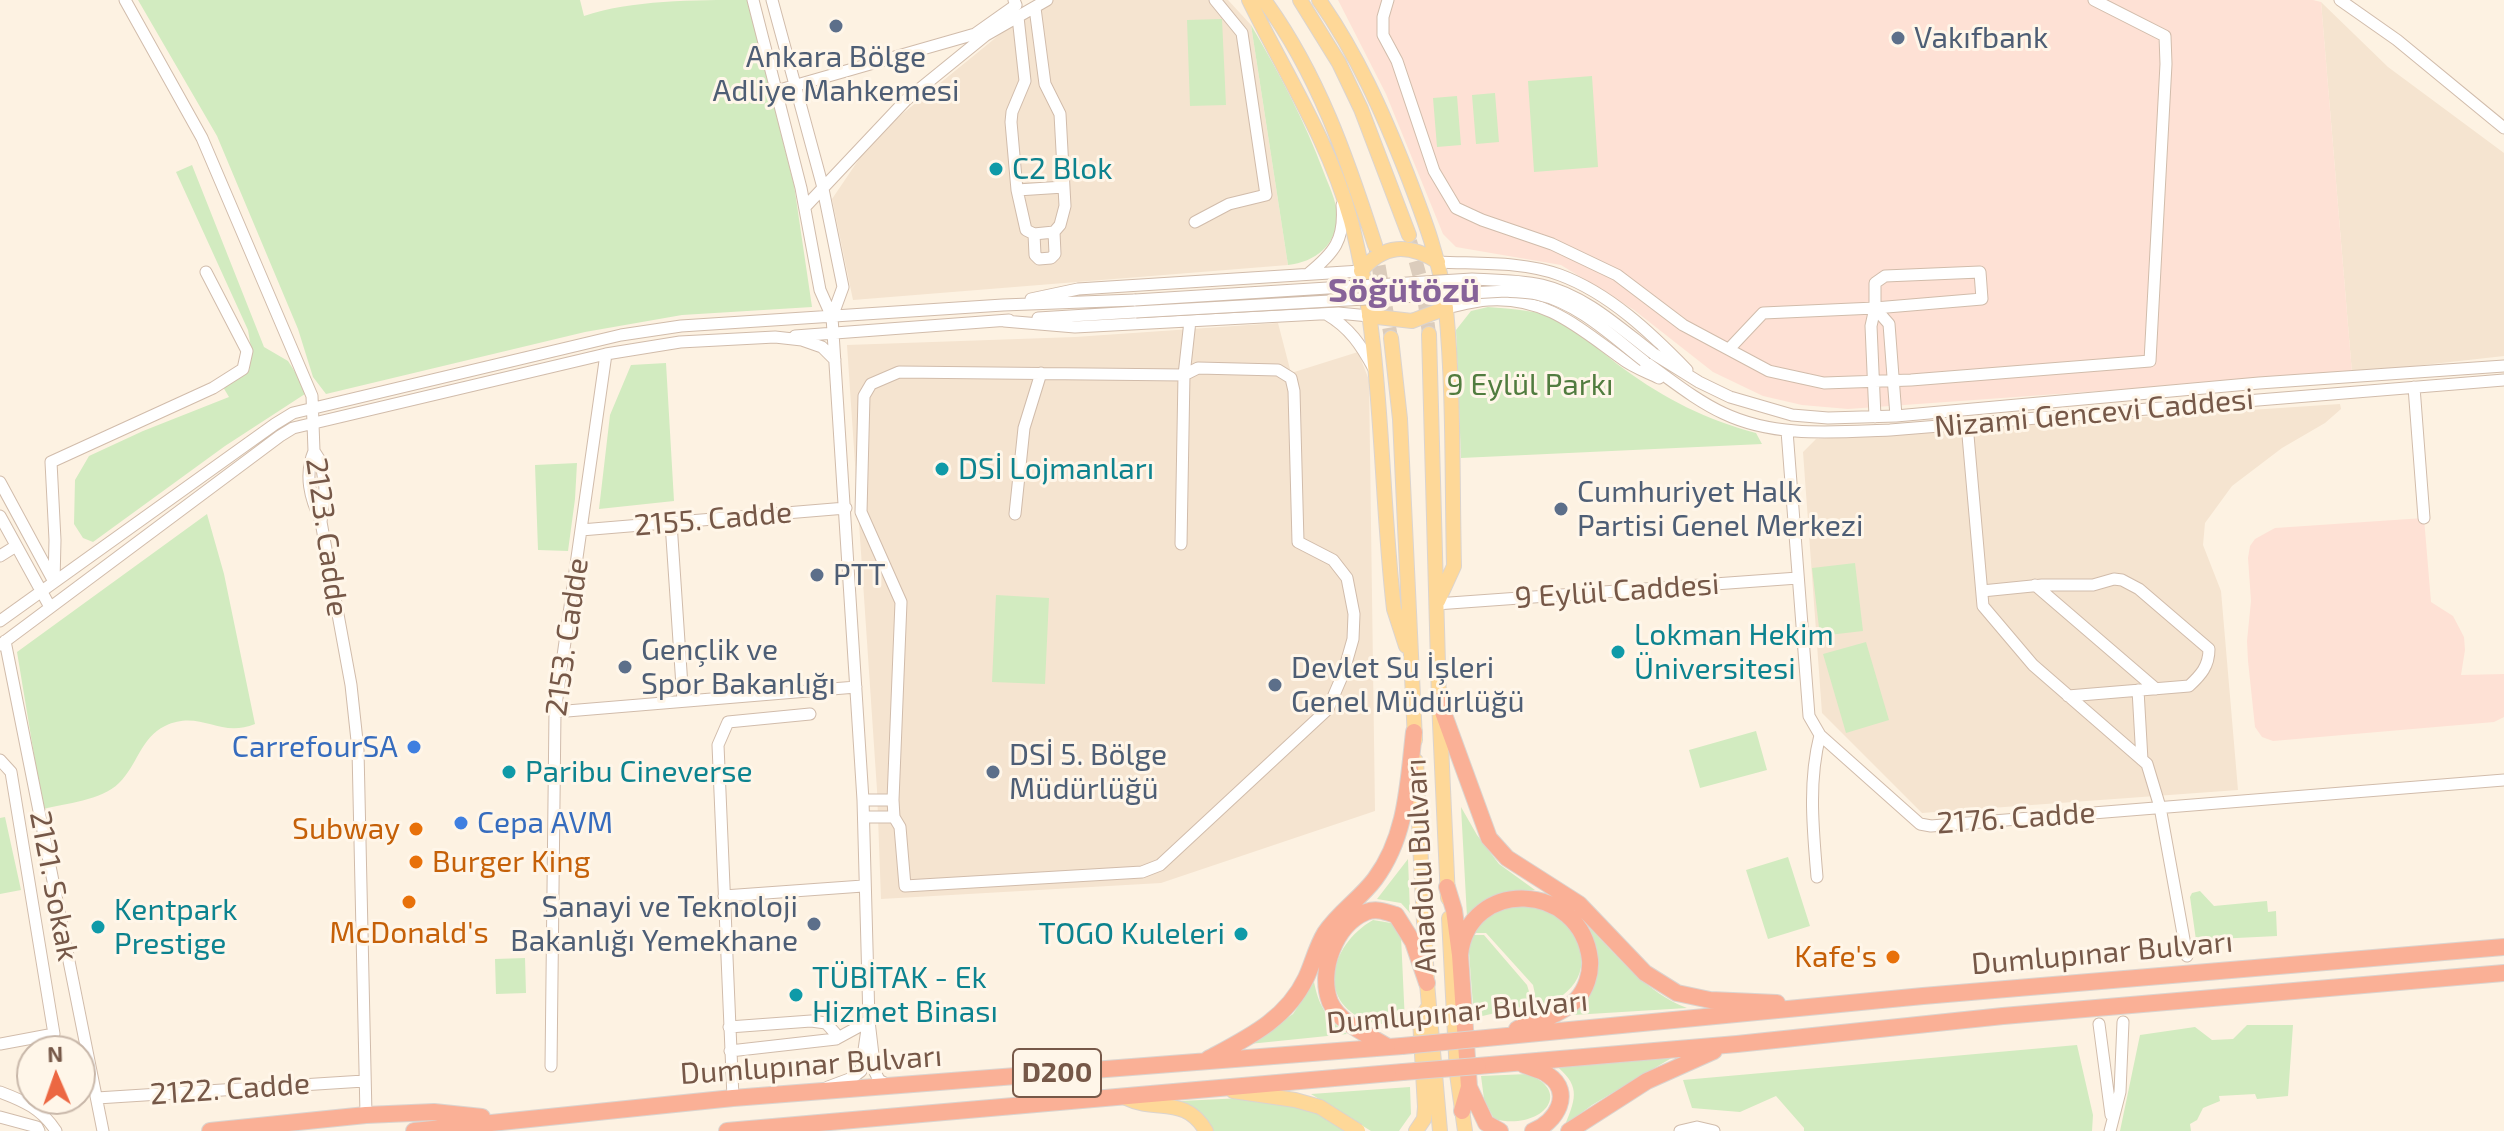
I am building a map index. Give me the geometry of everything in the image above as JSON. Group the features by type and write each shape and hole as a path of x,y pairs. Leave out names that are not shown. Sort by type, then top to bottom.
{"highway":[{"path":"1439,701 1489,838 1507,858 1579,904 1645,973 1677,993 1710,1000 1834,1006"},
{"path":"1201,1062 1255,1034 1281,1014 1307,976 1325,933 1384,867 1397,841 1404,814 1414,732"},
{"path":"1447,887 1454,910 1460,955 1469,1087 1462,1111"},
{"path":"1460,955 1465,930 1472,921 1496,904 1517,898 1542,900 1564,911 1580,927 1588,944 1590,966 1586,986 1576,1001 1562,1011 1498,1037"},
{"path":"1395,1046 1338,1014 1330,1002 1327,968 1331,951 1341,934 1354,921 1368,911 1381,910 1396,915 1413,942 1427,983"},
{"name":"Dumlupınar Bulvarı","path":"414,1131 733,1098 1395,1046 1923,996 2504,947"},
{"name":"Dumlupınar Bulvarı","path":"727,1131 1728,1045 2003,1016 2504,973"},
{"path":"1569,1131 1647,1081 1728,1045"},
{"path":"1519,1062 1547,1074 1556,1082 1560,1092 1561,1103 1556,1114 1547,1125 1533,1131"},
{"path":"1469,1087 1486,1123 1500,1131"},
{"path":"210,1131 366,1115 434,1112 519,1121"}],"main road":[{"path":"1249,0 1321,136 1350,220 1369,316 1394,609 1412,666"},
{"path":"1264,0 1282,24 1326,105 1349,161 1375,245"},
{"path":"1300,0 1339,63 1361,109 1409,235"},
{"path":"1319,0 1361,68 1384,116 1438,262 1446,308 1454,566 1436,604"},
{"path":"1361,271 1382,251 1400,249 1422,252 1438,262"},
{"path":"1369,316 1412,321 1446,308"},
{"name":"Anadolu Bulvarı","path":"1429,334 1447,887 1456,1053 1465,1131"},
{"name":"Anadolu Bulvarı","path":"1391,338 1398,393 1427,983 1438,1131"},
{"path":"1429,1006 1420,1019 1420,1125 1438,1131"},
{"path":"1213,1087 1320,1107 1358,1131"},
{"path":"1126,1098 1142,1104 1171,1105 1188,1111 1198,1118 1206,1131"}],"street":[{"name":"2123. Cadde","path":"125,0 202,138 305,375 313,408 314,451 308,474 313,505 321,522 351,685 358,750 366,1115"},
{"path":"753,0 806,206 820,290 832,317 864,817 863,886 869,1021 875,1072 886,1085 913,1085"},
{"path":"772,0 822,187 843,287 832,317"},
{"path":"776,91 975,34 1016,5 1014,0"},
{"path":"806,206 906,100 986,35 1047,0"},
{"path":"1195,222 1229,204 1266,195 1242,33 1215,0"},
{"path":"1388,0 1383,17 1383,35 1397,61 1434,171 1456,208 1552,244 1617,275 1683,325 1769,371 1824,383 2150,361 2165,36 2094,0"},
{"path":"2340,0 2397,40 2504,128"},
{"path":"1034,234 1035,255 1039,259 1055,254 1054,232 1064,212 1060,114 1045,84 1035,8"},
{"path":"1018,17 1025,81 1011,117 1017,190 1024,228 1034,234 1054,232"},
{"path":"1017,190 1064,187"},
{"path":"1307,275 1332,253 1340,239 1344,224 1341,193"},
{"name":"Nizami Gencevi Caddesi","path":"1438,262 1534,269 1560,275 1616,306 1699,382"},
{"path":"1003,305 1078,289 1361,271"},
{"path":"54,582 51,462 213,388 243,369 247,351 206,272"},
{"path":"1729,349 1763,313 1875,308 1982,299 1980,272 1885,276 1875,283 1875,308 1871,326 1875,417"},
{"name":"Nizami Gencevi Caddesi","path":"1135,306 1403,290 1506,291 1538,295 1565,304 1649,358 1730,397 1792,415 1828,418 1896,416 2259,383 2504,366"},
{"name":"Nizami Gencevi Caddesi","path":"1446,308 1490,300 1518,302 1545,309 1580,326 1623,360 1723,413 1787,431 1890,430 2504,380"},
{"path":"0,621 285,417 313,408 621,335 734,322 1003,305 1135,306"},
{"path":"2,643 285,432 314,422 606,354 680,342 1004,321 1135,306"},
{"path":"1875,308 1889,324 1896,416"},
{"path":"1004,321 1075,327 1351,313 1369,316"},
{"path":"1326,314 1343,324 1360,343 1375,372"},
{"path":"1181,544 1184,375 1190,321"},
{"path":"835,360 854,332"},
{"path":"775,337 802,340 822,347 835,360"},
{"name":"2153. Cadde","path":"551,1066 555,712 606,354"},
{"name":"Nizami Gencevi Caddesi","path":"1649,358 1692,395"},
{"path":"1198,368 1278,370 1291,378 1294,391 1298,542 1333,560 1347,578 1354,614 1353,639 1328,709 1160,865 1142,872 905,886 900,827 894,817 893,800 901,602 861,512 864,396 871,384 899,372 1041,373 1184,375 1198,368"},
{"path":"1015,514 1024,428 1041,373"},
{"path":"2414,387 2424,518"},
{"path":"1967,424 1983,606 2033,665 2147,764 2160,807 2187,956"},
{"name":"2176. Cadde","path":"1787,431 1809,716 1820,735 1920,824 1931,826 2504,780"},
{"path":"0,482 62,597"},
{"name":"2155. Cadde","path":"581,530 846,508"},
{"path":"0,516 50,607"},
{"path":"671,523 683,701"},
{"path":"0,556 16,546"},
{"name":"9 Eylül Caddesi","path":"1436,604 1798,578"},
{"path":"1982,591 2035,585 2093,585 2122,580 2139,589 2209,649 2209,659 2203,673 2189,686 2068,696"},
{"path":"2035,585 2156,689"},
{"name":"2121. Sokak","path":"2,643 103,1131"},
{"path":"555,712 856,687"},
{"path":"2138,690 2142,760"},
{"path":"733,1098 718,745 728,722 810,714"},
{"path":"1817,877 1811,798 1813,761 1820,735"},
{"path":"0,760 11,772 54,1034 0,1044"},
{"path":"863,800 893,800"},
{"path":"864,817 894,817"},
{"path":"724,896 863,886"},
{"path":"729,1027 811,1021 826,1023 836,1039"},
{"path":"730,1051 836,1039 869,1021"},
{"path":"816,1092 852,1078 861,1071 869,1021"},
{"path":"2111,1126 2120,1092 2123,1022"},
{"path":"2099,1024 2111,1126"},
{"name":"2122. Cadde","path":"97,1098 364,1081"},
{"path":"0,1092 25,1101 46,1116 56,1131"},
{"path":"0,1117 37,1127 39,1131"},
{"path":"1680,1131 1697,1127 1714,1131"}],"shaded area":[{"path":"1042,0 1228,0 1251,25 1288,265 853,300 832,199 874,137"},
{"path":"1338,0 2321,2 2352,373 1848,409 1802,405 1763,396 1713,372 1634,310 1561,265 1456,247 1443,234 1386,94"},
{"path":"2321,2 2388,67 2504,153 2504,356 2352,373"},
{"path":"1278,323 1291,373 1358,352 1369,380 1375,811 1161,883 881,899 877,790 847,345 1075,337"},
{"path":"2340,404 2341,409 2325,423 2282,448 2232,486 2205,523 2203,545 2221,591 2238,790 1922,813 1822,713 1803,452 1816,439"},
{"path":"2424,518 2431,602 2453,616 2464,637 2461,675 2504,674 2504,717 2494,722 2273,741 2262,737 2255,727 2247,641 2251,601 2248,558 2255,539 2275,528"}],"green space":[{"path":"138,0 580,0 584,16 642,4 747,0 794,185 812,307 682,315 585,332 326,394 313,377 298,329 217,136"},
{"path":"1222,19 1226,105 1190,106 1187,20"},
{"path":"1251,25 1300,116 1330,188 1337,214 1334,235 1323,250 1307,260 1288,265"},
{"path":"1592,76 1598,167 1534,172 1528,81"},
{"path":"1495,93 1499,142 1476,144 1472,95"},
{"path":"1457,96 1461,145 1437,147 1433,98"},
{"path":"192,165 264,347 288,361 308,392 225,446 93,542 83,538 74,524 75,480 89,456 229,397 223,387 249,371 252,354 248,330 176,172"},
{"name":"9 Eylül Parkı","path":"1488,307 1535,312 1561,321 1655,390 1704,415 1756,433 1762,444 1461,458 1456,330 1471,311"},
{"path":"666,363 674,501 599,509 610,415 631,365"},
{"path":"577,463 568,551 538,550 535,465"},
{"path":"207,514 224,574 255,724 231,728 189,721 165,726 150,737 125,776 112,789 93,798 43,809 17,652"},
{"path":"1855,563 1863,631 1820,636 1812,568"},
{"path":"996,595 1049,598 1045,684 992,682"},
{"path":"1866,642 1889,720 1846,733 1823,654"},
{"path":"1756,731 1767,770 1700,788 1689,750"},
{"path":"1461,807 1499,864 1535,890 1498,896 1467,917"},
{"path":"5,817 21,890 0,894 0,818"},
{"path":"1788,857 1810,926 1768,939 1746,870"},
{"path":"1408,859 1410,913 1401,903 1377,899"},
{"path":"2200,891 2214,906 2267,901 2268,912 2276,911 2277,936 2196,940 2190,897 2192,893"},
{"path":"1520,905 1548,911 1565,922 1577,939 1581,962 1580,973 1568,991 1548,1004 1526,1012 1535,994 1533,985 1486,933 1471,933 1493,914"},
{"path":"1373,920 1391,923 1401,936 1405,1023 1374,1023 1355,1015 1342,1003 1336,990 1334,974 1338,959 1346,944"},
{"path":"1589,927 1646,984 1687,1008 1573,1015 1587,996 1597,973 1598,953"},
{"path":"1474,935 1484,935 1527,985 1531,998 1525,1006 1474,1018 1468,940"},
{"path":"525,958 526,993 496,994 495,959"},
{"path":"1314,982 1325,1011 1347,1034 1249,1044 1293,1014"},
{"path":"2247,1025 2293,1025 2288,1096 2257,1099 2255,1094 2219,1096 2220,1101 2203,1108 2197,1120 2190,1124 2191,1131 2120,1131 2140,1035 2195,1027 2212,1040 2233,1039"},
{"path":"2077,1045 2093,1115 2092,1131 1804,1131 1776,1096 1740,1112 1692,1108 1683,1080"},
{"path":"1675,1056 1592,1105 1565,1125 1574,1092 1568,1078 1554,1064"},
{"path":"1528,1074 1542,1082 1549,1091 1550,1100 1546,1108 1525,1120 1494,1119 1484,1099 1481,1076"},
{"path":"1410,1087 1411,1114 1399,1131 1371,1131 1311,1094"},
{"path":"1284,1096 1358,1131 1212,1131 1200,1113 1181,1101"}],"tunnel":[{"path":"1410,241 1423,288 1429,334"},
{"path":"1375,245 1391,338"}],"place":[{"name":"Ankara Bölge Adliye Mahkemesi","path":"836,26"},
{"name":"Vakıfbank","path":"1898,38"},
{"name":"C2 Blok","path":"996,169"},
{"name":"DSİ Lojmanları","path":"942,469"},
{"name":"Cumhuriyet Halk Partisi Genel Merkezi","path":"1561,509"},
{"name":"PTT","path":"817,575"},
{"name":"Lokman Hekim Üniversitesi","path":"1618,652"},
{"name":"Gençlik ve Spor Bakanlığı","path":"625,667"},
{"name":"Devlet Su İşleri Genel Müdürlüğü","path":"1275,685"},
{"name":"CarrefourSA","path":"414,747"},
{"name":"Paribu Cineverse","path":"509,772"},
{"name":"DSİ 5. Bölge Müdürlüğü","path":"993,772"},
{"name":"Cepa AVM","path":"461,823"},
{"name":"Subway","path":"416,829"},
{"name":"Burger King","path":"416,862"},
{"name":"McDonald's","path":"409,902"},
{"name":"Sanayi ve Teknoloji Bakanlığı Yemekhane","path":"814,924"},
{"name":"Kentpark Prestige","path":"98,927"},
{"name":"TOGO Kuleleri","path":"1241,934"},
{"name":"Kafe's","path":"1893,957"},
{"name":"TÜBİTAK - Ek Hizmet Binası","path":"796,995"}],"district":[{"name":"Söğütözü","path":"1404,291"}]}
